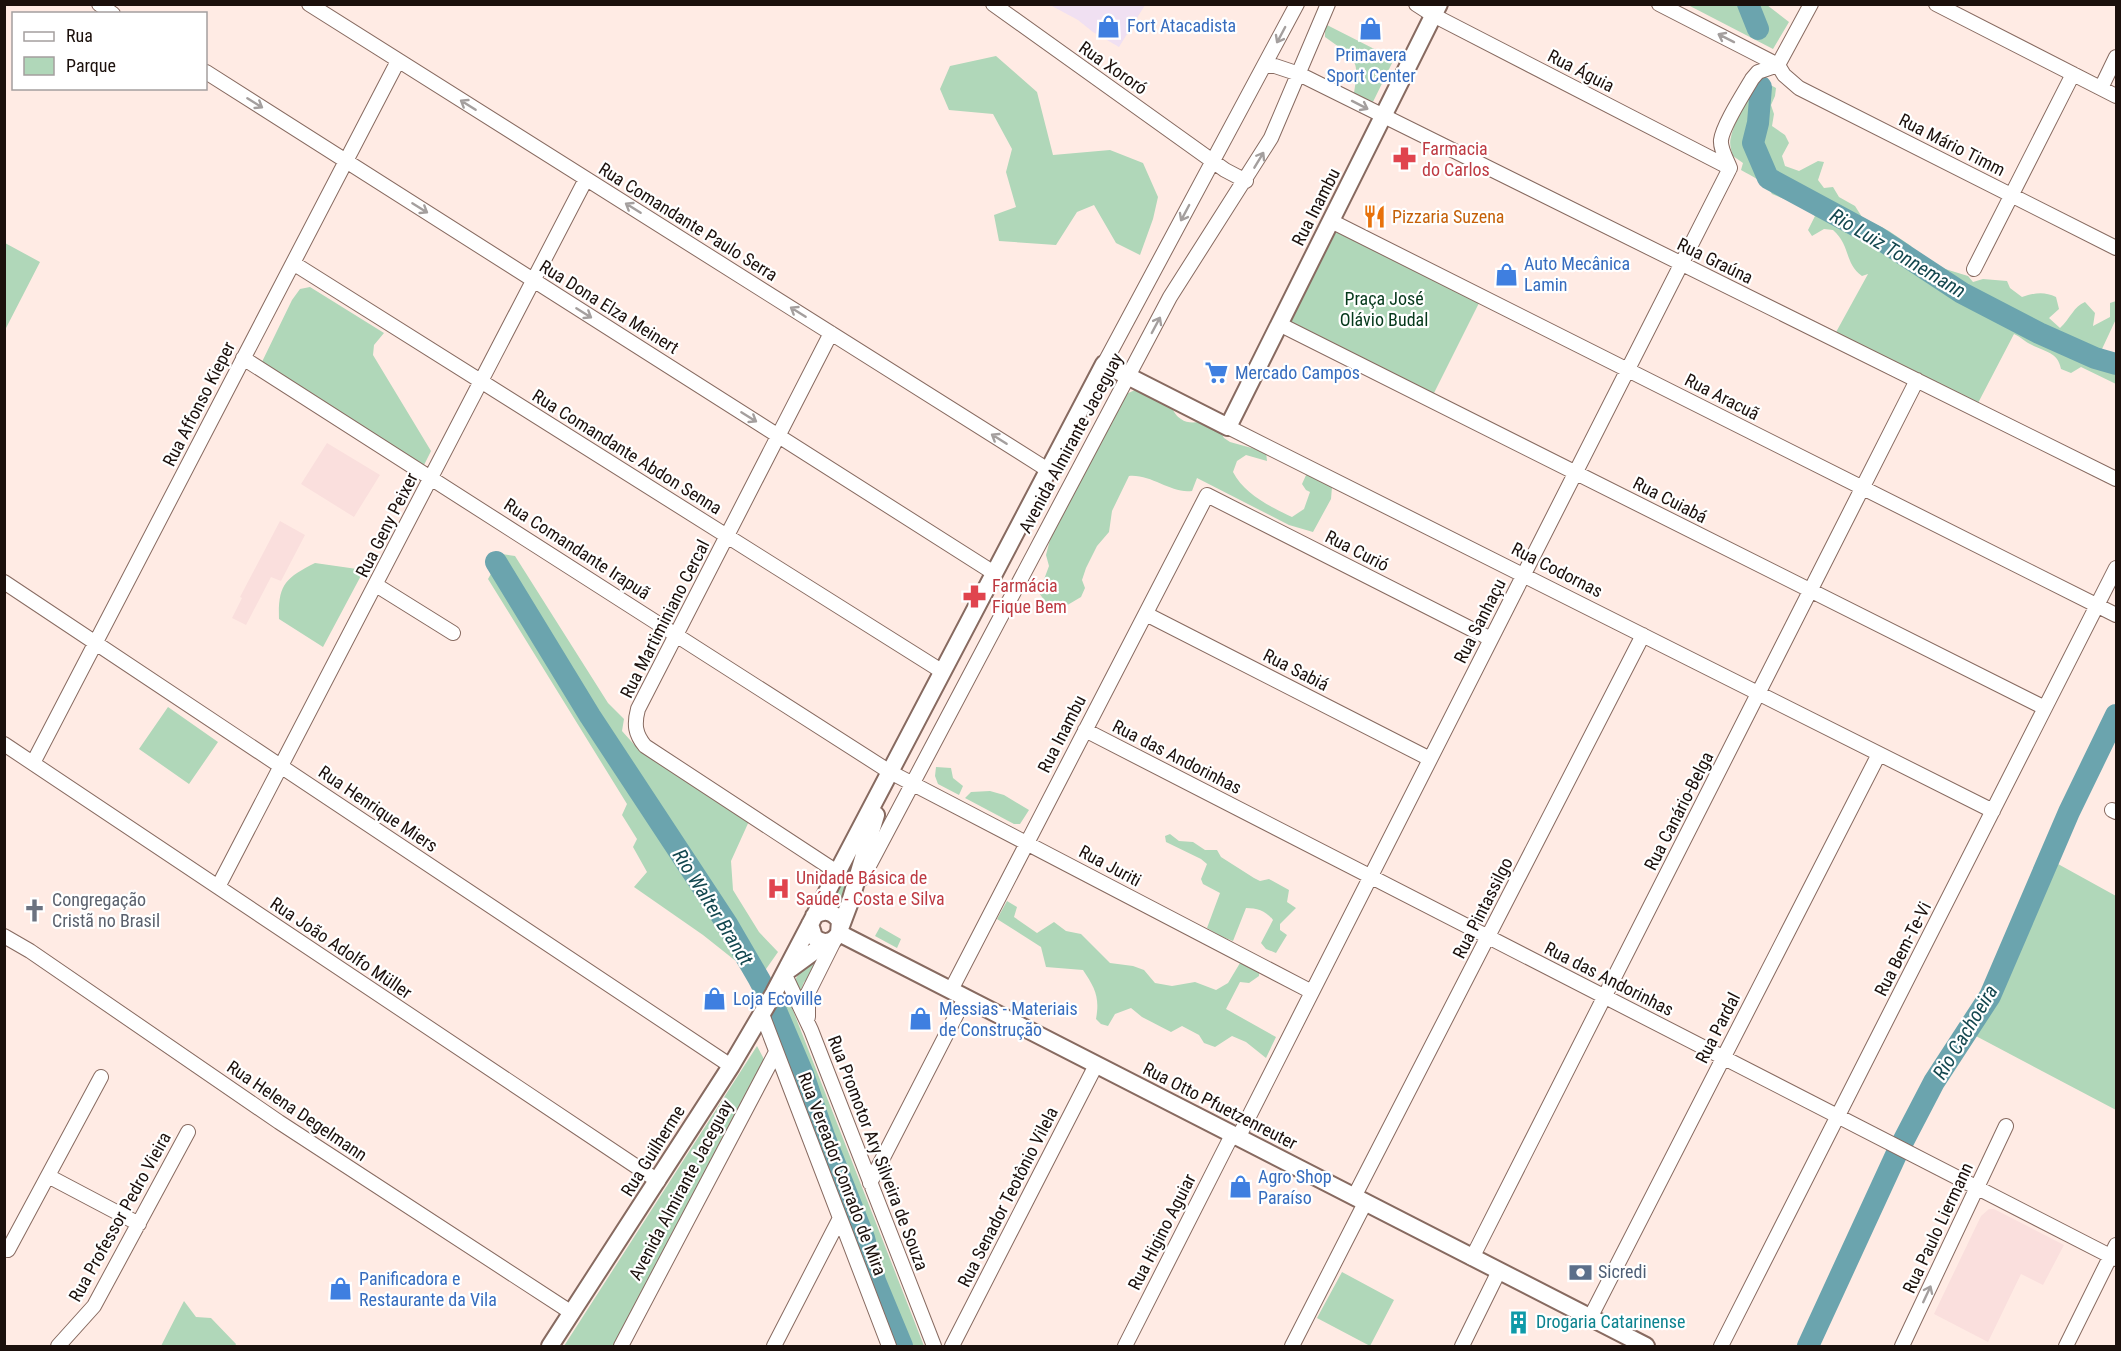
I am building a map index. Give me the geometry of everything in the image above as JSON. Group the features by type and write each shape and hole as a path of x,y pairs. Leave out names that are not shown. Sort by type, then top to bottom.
{"main road":[{"name":"Rua Inambu","path":"1228,427 1436,10"},
{"name":"Rua Codornas","path":"1104,364 1228,427"},
{"name":"Avenida Almirante Jaceguay","path":"812,920 1104,364"},
{"name":"Avenida Almirante Jaceguay","path":"835,935 850,902 890,771"},
{"name":"Rua Otto Pfuetzenreuter","path":"812,920 823,911 837,916 835,935 958,994 1646,1347"},
{"name":"Rua Guilherme","path":"550,1347 731,1066 774,993 812,920"},
{"path":"812,920 814,938 835,935"},
{"name":"Rua Guilherme","path":"784,974 835,935"}],"street":[{"name":"Rua Comandante Paulo Serra","path":"309,4 1048,470"},
{"name":"Rua Xororó","path":"993,4 1213,161 1246,181"},
{"name":"Avenida Almirante Jaceguay","path":"1104,364 1297,4"},
{"name":"Avenida Almirante Jaceguay","path":"850,902 1180,280 1246,181 1271,138 1328,4"},
{"name":"Rua Águia","path":"1416,4 1436,10 1730,168"},
{"path":"1659,4 1778,65"},
{"path":"1730,168 1722,148 1721,140 1725,129 1752,79 1758,72 1778,65 1811,4"},
{"path":"1936,4 2116,96"},
{"path":"2100,88 2116,57"},
{"name":"Rua Affonso Kieper","path":"33,763 398,61"},
{"name":"Rua Mário Timm","path":"1778,65 1784,75 1799,88 2116,248"},
{"name":"Rua Graúna","path":"1264,66 1275,66 1299,74 2116,479"},
{"name":"Rua Dona Elza Meinert","path":"207,73 994,573"},
{"path":"1974,269 2073,74"},
{"name":"Rua Sanhaçu","path":"1235,1136 1371,877 1730,168"},
{"name":"Rua Geny Peixer","path":"219,887 586,179"},
{"name":"Rua Aracuã","path":"1331,221 2116,615"},
{"name":"Rua Comandante Abdon Senna","path":"293,263 943,672"},
{"name":"Rua Cuiabá","path":"1279,324 2045,708"},
{"name":"Rua Martiminiano Cercal","path":"831,333 638,709 635,730 645,746 837,872"},
{"name":"Rua Comandante Irapuã","path":"243,358 890,771"},
{"name":"Rua Canário-Belga","path":"1472,1257 1917,380"},
{"name":"Rua Codornas","path":"1228,427 1993,811"},
{"name":"Rua Inambu","path":"870,1183 1027,843 1207,495"},
{"name":"Rua Curió","path":"1207,495 1491,639"},
{"name":"Rua Bem-Te-Vi","path":"1721,1347 2116,568"},
{"name":"Rua Henrique Miers","path":"4,582 731,1066"},
{"path":"376,585 453,633"},
{"name":"Rua Sabiá","path":"1146,614 1430,759"},
{"name":"Rua Pintassilgo","path":"1292,1347 1360,1200 1488,937 1643,635"},
{"name":"Rua das Andorinhas","path":"1085,730 1977,1188 2115,1253"},
{"name":"Rua João Adolfo Müller","path":"4,744 658,1181"},
{"name":"Rua Pardal","path":"1590,1318 1879,754"},
{"name":"Rua Juriti","path":"890,771 1312,992"},
{"name":"Avenida Almirante Jaceguay","path":"812,1030 807,1008 808,993 835,935"},
{"name":"Rua Helena Degelmann","path":"4,936 39,957 279,1122 572,1313"},
{"name":"Rua Promotor Ary Silveira de Souza","path":"784,974 812,1030 934,1347"},
{"name":"Rua Vereador Conrado de Mira","path":"763,1011 776,1052 888,1347"},
{"name":"Avenida Almirante Jaceguay","path":"621,1347 776,1052"},
{"name":"Rua Senador Teotônio Vilela","path":"952,1347 1096,1065"},
{"path":"8,1250 101,1077"},
{"name":"Rua Paulo Liermann","path":"1902,1347 2006,1126"},
{"name":"Rua Professor Pedro Vieira","path":"58,1347 94,1306 188,1132"},
{"name":"Rua Higino Aguiar","path":"1125,1347 1235,1136"},
{"path":"48,1176 139,1224"},
{"path":"774,1347 839,1220"},
{"path":"2066,1347 2115,1253"},
{"path":"1462,1347 1499,1271"}],"shaded area":[{"name":"Fort Atacadista","path":"1050,5 1145,5 1119,47"},
{"path":"327,443 380,475 354,517 301,484"},
{"path":"280,521 305,535 281,581 271,577 246,625 232,618 242,598 240,597"},
{"path":"1989,1209 1994,1209 2064,1245 2043,1285 2021,1274 1988,1342 1934,1314 1981,1216"}],"green space":[{"path":"1688,5 1767,5 1789,22 1773,49"},
{"path":"1325,24 1394,59 1370,108 1353,99 1356,75 1354,62 1350,56 1325,37"},
{"path":"996,56 1037,92 1053,155 1110,150 1143,163 1158,197 1140,255 1116,243 1094,205 1077,212 1056,245 999,241 994,215 1016,207 1006,172 1012,149 993,114 949,110 940,89 950,66"},
{"path":"1760,81 1755,98 1757,115 1748,133 1750,152 1770,186 1794,192 1788,186 1772,178 1758,150 1765,82 1776,88 1771,105 1774,114 1772,126 1785,135 1789,143 1782,156 1785,166 1799,171 1818,161 1824,162 1818,180 1824,188 1833,187 1839,197 1855,206 1862,217 1911,246 1915,256 1929,264 1968,276 1973,282 1983,279 2007,281 2010,288 2022,297 2039,293 2056,297 2059,309 2049,318 2060,328 2078,306 2085,302 2095,313 2093,326 2110,317 2110,303 2116,301 2116,319 2102,349 2116,356 2116,384 2081,367 2071,373 2061,369 2054,356 2014,334 1978,403 1835,334 1868,274 1862,276 1852,266 1843,242 1833,230 1824,229 1812,236 1808,230 1815,216 1802,206 1772,194 1762,183 1741,170 1743,163 1733,156 1730,139 1742,106","holes":["1798,194 1816,202 1886,243 1811,206","1931,273 2058,340 2101,360 2070,351 2000,318 1944,285"]},
{"name":"Praça José Olávio Budal","path":"1335,224 1481,299 1433,395 1286,321"},
{"path":"5,243 40,262 5,330"},
{"path":"310,287 384,333 374,345 373,355 431,451 424,465 415,469 260,366 292,300 300,289"},
{"path":"1135,390 1160,396 1178,417 1185,421 1214,421 1224,438 1230,442 1266,452 1267,461 1246,455 1237,461 1233,472 1244,487 1267,504 1292,517 1304,509 1310,492 1302,484 1307,473 1324,480 1332,487 1331,499 1313,532 1289,525 1197,478 1192,491 1184,491 1146,478 1129,476 1112,511 1109,532 1097,546 1086,568 1082,580 1085,588 1081,597 1054,613 1039,593 1049,566 1046,555 1053,528 1124,395"},
{"path":"502,554 515,556 608,703 624,719 622,731 639,750 750,819 731,861 733,890 759,932 778,952 759,979 761,981 703,935 634,887 647,872 633,847 637,839 622,815 627,804 488,579"},
{"path":"315,563 364,570 323,647 279,619 280,598 285,584 297,573"},
{"path":"168,707 218,742 189,784 139,749"},
{"path":"936,767 951,768 953,778 963,786 959,795 938,784 935,776"},
{"path":"990,791 1004,795 1029,810 1020,824 1014,824 965,798 971,792"},
{"path":"871,815 843,906 836,901 827,900"},
{"path":"1170,834 1179,841 1193,842 1205,850 1217,850 1221,857 1254,878 1260,881 1269,879 1289,890 1287,902 1296,908 1280,924 1280,930 1287,935 1276,953 1266,949 1261,943 1273,920 1261,911 1246,908 1233,941 1207,928 1220,893 1203,884 1201,879 1207,864 1166,842 1165,836"},
{"path":"2058,864 2116,896 2116,1110 1974,1035 1998,999"},
{"path":"1007,901 1017,907 1014,917 1037,933 1054,922 1066,931 1081,934 1110,963 1144,970 1155,983 1172,986 1195,982 1216,990 1228,983 1240,963 1259,967 1259,976 1249,983 1240,982 1226,1009 1276,1037 1266,1058 1246,1042 1232,1036 1215,1047 1204,1043 1199,1035 1182,1026 1171,1032 1142,1017 1131,1008 1115,1014 1108,1026 1101,1024 1096,1019 1096,993 1083,970 1046,967 1041,947 997,919"},
{"path":"880,927 901,939 897,948 875,936"},
{"path":"820,955 812,976 804,982 799,995 795,980 805,963"},
{"path":"787,995 924,1346 898,1346 769,1022"},
{"path":"757,1046 766,1063 613,1346 564,1346"},
{"path":"1342,1272 1394,1300 1370,1346 1317,1318"},
{"path":"184,1301 196,1317 211,1318 236,1344 235,1346 161,1346"}],"waterway":[{"name":"Rio Luiz Tonnemann","path":"1748,4 1758,29"},
{"name":"Rio Luiz Tonnemann","path":"1761,87 1758,123 1753,143 1768,178 1877,237 1962,293 2039,333 2095,358 2116,364"},
{"name":"Rio Walter Brandt","path":"496,562 590,716 727,924 777,1013 803,1074 824,1136 864,1238 875,1281 902,1346"},
{"name":"Rio Cachoeira","path":"1808,1346 1896,1155 1934,1082 1990,996 2069,812 2116,715"}],"place":[{"name":"Fort Atacadista","path":"1109,26"},
{"name":"Primavera Sport Center","path":"1371,29"},
{"name":"Farmacia do Carlos","path":"1404,159"},
{"name":"Pizzaria Suzena","path":"1374,217"},
{"name":"Auto Mecânica Lamin","path":"1506,274"},
{"name":"Mercado Campos","path":"1217,373"},
{"name":"Farmácia Fique Bem","path":"974,596"},
{"name":"Unidade Básica de Saúde - Costa e Silva","path":"778,888"},
{"name":"Congregação Cristã no Brasil","path":"34,910"},
{"name":"Loja Ecoville","path":"715,999"},
{"name":"Messias - Materiais de Construção","path":"921,1019"},
{"name":"Agro Shop Paraíso","path":"1240,1187"},
{"name":"Sicredi","path":"1580,1272"},
{"name":"Panificadora e Restaurante da Vila","path":"341,1289"},
{"name":"Drogaria Catarinense","path":"1518,1322"}]}
